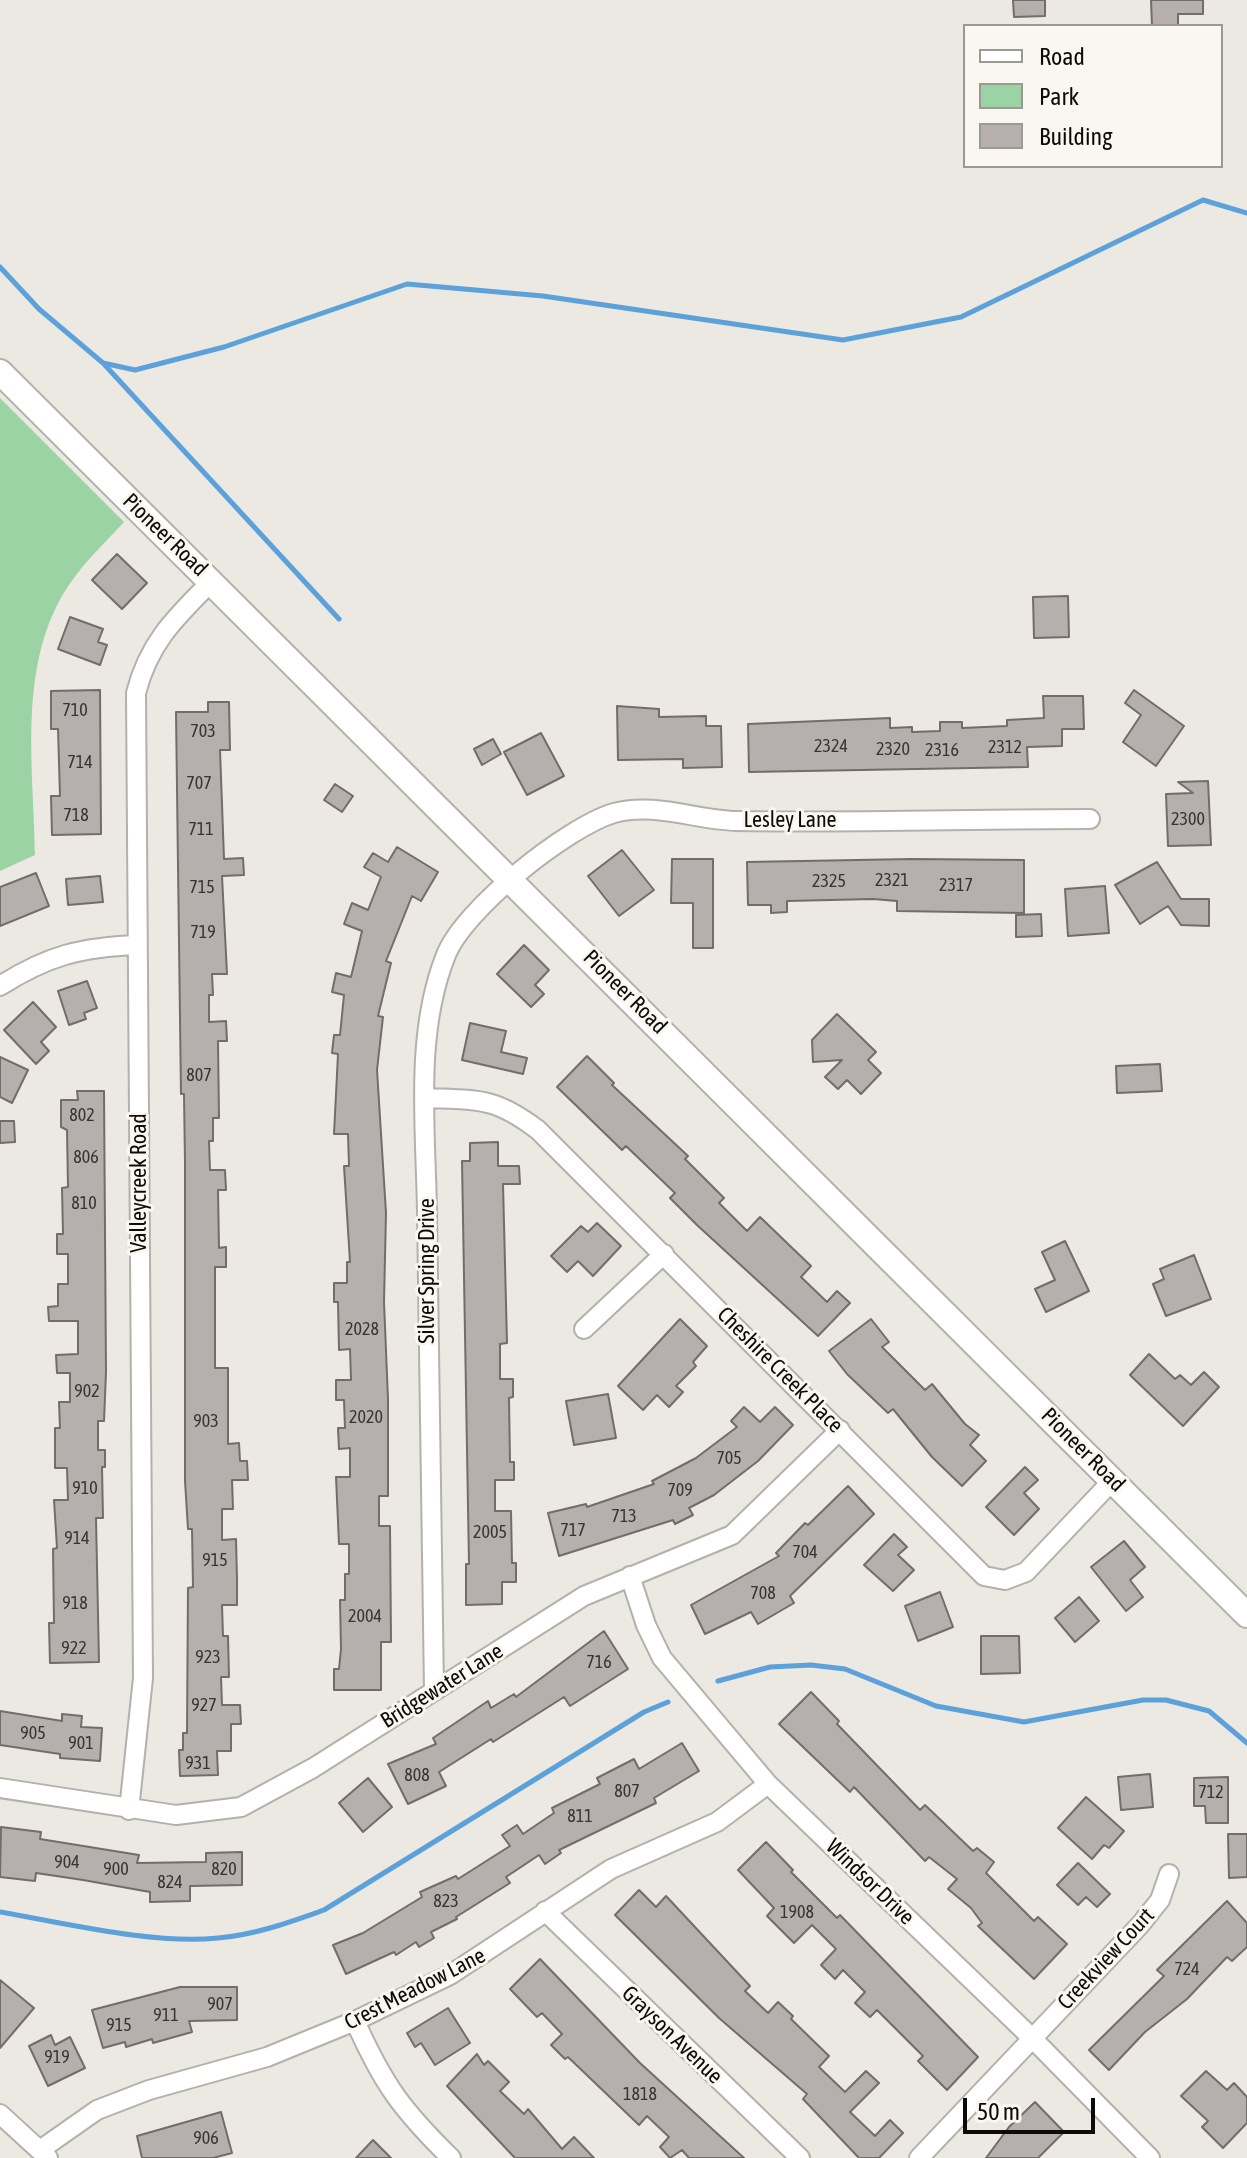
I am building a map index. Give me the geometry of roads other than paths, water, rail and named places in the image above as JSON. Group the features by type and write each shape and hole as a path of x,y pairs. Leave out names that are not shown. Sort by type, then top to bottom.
{"main road":[{"name":"Pioneer Road","path":"0,372 1247,1615"}],"street":[{"name":"Valleycreek Road","path":"129,1810 143,1678 136,693 144,662 176,617 212,581"},
{"name":"Lesley Lane","path":"513,880 579,827 616,813 651,810 731,821 1090,819"},
{"name":"Silver Spring Drive","path":"434,1690 426,1098 429,1020 447,952 484,901 513,880"},
{"path":"0,986 36,963 89,947 137,945"},
{"name":"Cheshire Creek Place","path":"426,1098 487,1101 520,1116 664,1254 971,1564 994,1580 1005,1580 1026,1572 1113,1480"},
{"path":"584,1329 664,1254"},
{"name":"Bridgewater Lane","path":"0,1788 176,1815 241,1807 313,1768 584,1596 732,1535 840,1430"},
{"name":"Windsor Drive","path":"630,1576 646,1625 662,1658 768,1784 1032,2038 1150,2158"},
{"name":"Crest Meadow Lane","path":"44,2154 97,2110 149,2090 267,2057 355,2021 450,1975 611,1869 717,1822 768,1784"},
{"name":"Creekview Court","path":"919,2158 1140,1925 1160,1900 1169,1874"},
{"name":"Grayson Avenue","path":"545,1911 800,2158"},
{"path":"355,2021 395,2100 451,2158"},
{"path":"0,2114 44,2154"}],"waterway":[{"path":"103,363 135,370 224,347 407,284 543,296 843,340 961,317 1203,200 1247,213"},
{"path":"0,267 39,309 103,363 339,619"},
{"path":"718,1681 770,1667 811,1665 845,1669 936,1706 1024,1722 1143,1700 1166,1700 1209,1711 1247,1743"},
{"path":"0,1912 109,1932 166,1938 232,1936 285,1923 324,1910 644,1712 668,1702"}]}
